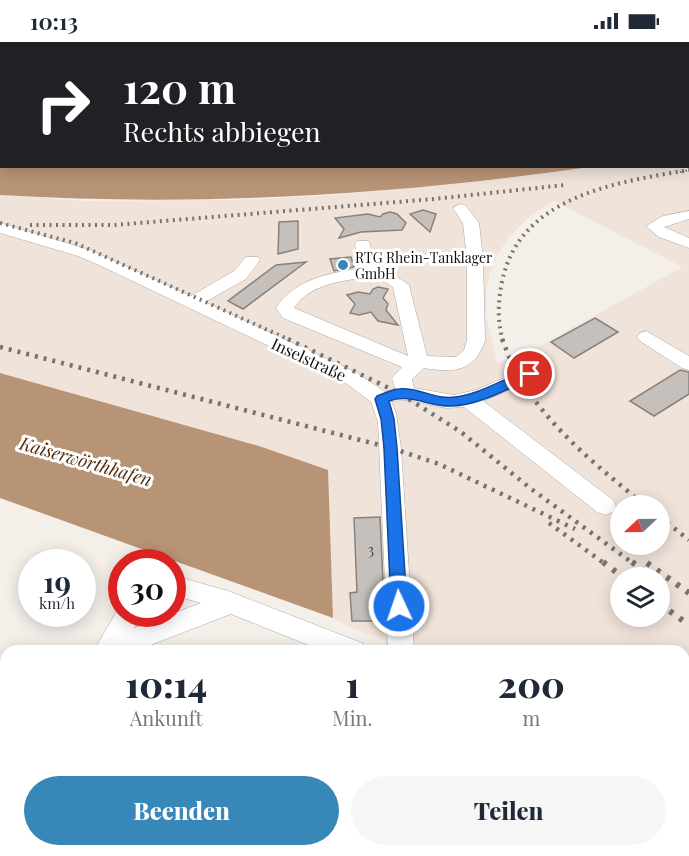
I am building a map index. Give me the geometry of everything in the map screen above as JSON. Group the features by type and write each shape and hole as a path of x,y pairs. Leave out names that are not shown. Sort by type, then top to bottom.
{"street":[{"path":"406,394 402,378 420,361 456,364 468,360 474,352 476,340 475,258 471,223 460,208"},
{"path":"689,215 668,219 654,226 664,234 689,243"},
{"name":"Inselstraße","path":"0,228 84,253 350,377 372,390 381,399"},
{"path":"363,244 366,263 401,285 417,364"},
{"path":"191,303 240,275 252,260"},
{"path":"380,272 326,280 292,296 285,308 289,314 417,364"},
{"path":"646,337 689,364"},
{"path":"401,645 391,448 387,419 381,399 399,393 438,402 455,402 488,393 530,374"},
{"path":"467,399 605,506"},
{"path":"186,588 231,603 328,645"},
{"path":"186,620 231,603"},
{"path":"121,627 110,645 128,642 168,627"}],"shaded area":[{"path":"581,168 689,168 689,645 385,645 385,640 349,627 333,618 327,470 259,446 0,373 0,195 88,201 231,200 338,195","holes":["554,201 682,267 516,359 497,363 486,315 486,290 490,273 497,255 509,237 531,215"]}],"water":[{"path":"0,168 583,168 442,185 296,196 149,200 0,195"},
{"name":"Kaiserwörthhafen","path":"0,373 259,446 328,470 333,618 186,565 186,549 142,549 0,498"}],"building":[{"path":"423,210 436,214 430,232 410,214"},
{"path":"390,212 397,214 406,223 402,230 361,232 339,238 344,229 335,218 368,214 380,217"},
{"path":"298,221 298,249 278,254 279,222"},
{"name":"RTG Rhein-Tanklager GmbH","path":"351,257 354,267 334,271 330,259"},
{"path":"306,262 243,309 228,301 276,265"},
{"path":"378,287 388,289 383,298 388,304 386,310 398,325 378,321 371,312 359,315 350,313 355,304 347,295 358,292 370,294"},
{"path":"595,318 618,332 574,358 551,342"},
{"path":"680,370 689,372 689,394 654,416 630,401"},
{"path":"380,517 385,625 377,625 376,621 352,621 350,593 357,592 354,518"}],"railway":[{"path":"503,341 499,312 502,282 512,253 528,230 550,212 575,198 632,180 689,170 680,172"},
{"path":"30,225 114,225 434,199 565,185"},
{"path":"0,223 75,243 292,341"},
{"path":"288,339 399,393 461,432 530,488 634,564"},
{"path":"502,339 517,374 544,412 576,446 633,495"},
{"path":"0,347 391,448 439,464 575,529"},
{"path":"549,523 605,564"},
{"path":"670,525 689,540"},
{"path":"603,562 610,567"},
{"path":"632,562 639,567"},
{"path":"647,563 689,593"},
{"path":"670,611 689,625"}],"place":[{"name":"RTG Rhein-Tanklager GmbH","path":"343,265"}],"route":[{"path":"399,606 391,448 387,419 381,399 399,393 416,395 438,402 455,402 488,393 530,374"}]}
